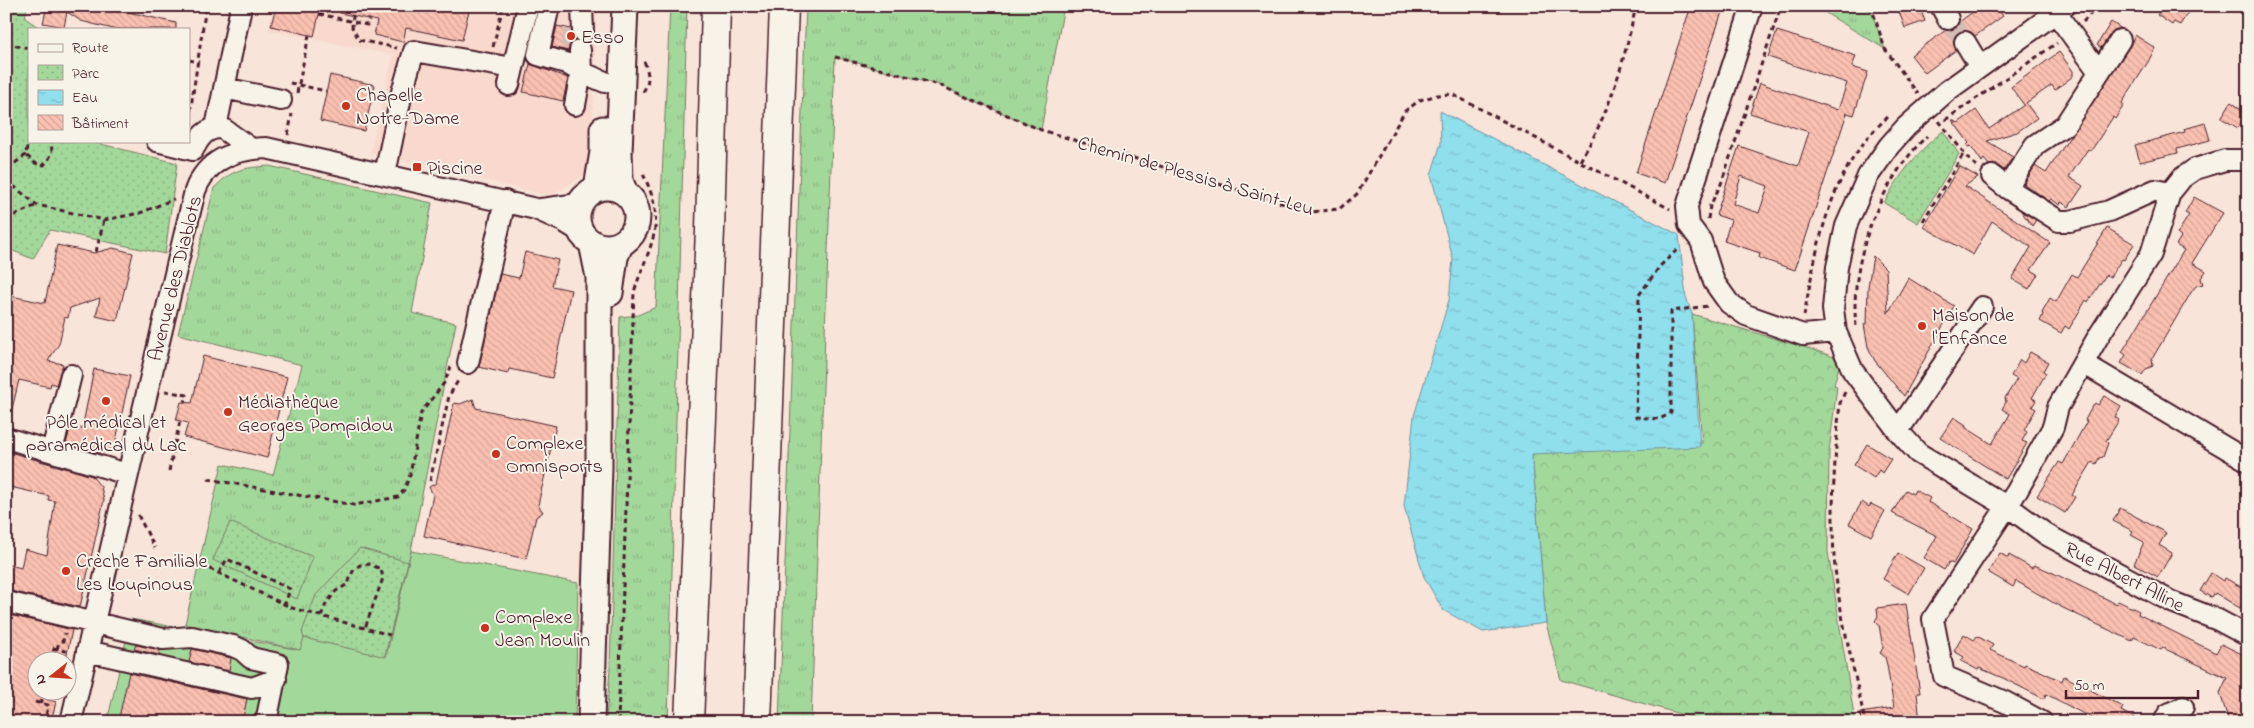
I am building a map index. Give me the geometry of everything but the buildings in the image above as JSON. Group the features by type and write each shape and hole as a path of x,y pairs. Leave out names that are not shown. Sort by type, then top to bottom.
{"highway":[{"path":"689,722 709,240 716,6"},
{"path":"757,722 784,6"}],"main road":[{"path":"591,722 599,468 599,277 586,238 577,221 588,196 602,152 608,6"},
{"path":"599,468 614,257 620,245 631,235 636,226 638,216 636,207 624,191 620,181 619,152 625,6"},
{"path":"588,196 615,187 624,191"},
{"path":"586,238 607,247 620,245"}],"street":[{"path":"385,174 400,132 409,93 414,51 489,64 511,77 528,6"},
{"path":"549,6 538,55 566,63 577,50"},
{"path":"575,105 581,6"},
{"path":"1752,6 1687,206 1699,225 1701,242 1714,282 1729,303 1746,315 1802,335 1836,332"},
{"path":"2060,10 2071,34 2099,72"},
{"name":"Rue Albert Alline","path":"2060,10 1928,107 1889,146 1868,176 1853,207 1837,267 1834,309 1836,332 1854,371 1898,431 1918,453 2007,507 2047,536 2172,602 2218,620 2248,636"},
{"path":"216,128 240,12"},
{"path":"2120,40 2065,125 2036,145 2000,182 2060,221 2070,221 2109,211 2155,190 2170,193"},
{"path":"1965,42 1980,67"},
{"path":"577,50 605,82"},
{"path":"224,88 281,100"},
{"path":"196,186 191,161 193,150 199,137 216,128 222,128 250,148"},
{"path":"161,142 193,150"},
{"name":"Avenue des Diablots","path":"78,650 94,622 147,388 196,186 214,163 230,154 250,148 266,148 536,209 557,217 586,238"},
{"path":"2042,722 2005,702 1944,676 1933,619 2007,507 2053,427 2058,406 2083,362 2151,254 2170,193 2182,178 2195,169 2226,160 2248,160"},
{"name":"Avenue des Diablots","path":"536,209 558,208 588,196"},
{"path":"460,363 505,201"},
{"path":"1898,431 1982,307"},
{"path":"2083,362 2244,453"},
{"path":"52,451 71,375"},
{"path":"6,438 52,451 126,481"},
{"path":"6,602 163,639 192,637 233,646 242,650 251,658 278,664 266,722"},
{"path":"78,651 252,688 276,678"},
{"name":"Avenue des Diablots","path":"71,722 73,700"},
{"path":"2164,722 2168,714 2183,707"}],"path":[{"path":"190,114 206,6"},
{"path":"354,6 352,27 359,40 414,51"},
{"path":"489,64 503,6"},
{"path":"1580,161 1606,113 1624,62 1636,6"},
{"path":"1699,225 1721,184 1781,6"},
{"path":"1869,6 1873,12 1885,49 1928,107 1971,162 2000,182"},
{"path":"1935,128 2071,34 2098,6"},
{"path":"319,14 367,25 369,19"},
{"path":"6,44 28,48"},
{"name":"Chemin de Plessis à Saint-Leu","path":"835,57 939,84 1040,130 1311,212 1339,209 1357,194 1405,111 1420,100 1438,95 1452,94 1699,225"},
{"path":"640,96 648,83 649,74 644,59"},
{"path":"190,60 199,62"},
{"path":"299,85 326,91"},
{"path":"1856,330 1854,311 1856,290 1865,248 1877,208 1894,177 1929,134"},
{"path":"6,165 15,163 26,155 27,144 30,142"},
{"path":"26,155 35,163 44,165 52,155 50,142"},
{"path":"1923,221 1964,153"},
{"path":"618,722 634,292 654,237 656,210 641,170"},
{"path":"6,180 37,205 104,220 140,213 176,198 180,187 196,186"},
{"path":"6,219 37,205"},
{"path":"96,252 104,220"},
{"path":"1677,250 1660,266 1639,295 1636,417 1660,419 1671,413 1671,311 1729,303"},
{"path":"1796,313 1815,314 1818,309 1854,311"},
{"path":"208,479 354,504 398,497 404,490 410,475 421,413 460,363"},
{"path":"430,481 449,396 460,363"},
{"path":"1854,371 1840,403 1833,480 1834,557 1845,626 1866,722"},
{"path":"147,388 187,396 185,402"},
{"path":"169,471 180,421"},
{"path":"126,481 155,548"},
{"path":"219,573 227,559 290,589 285,604"},
{"path":"193,561 285,604 320,616 390,635"},
{"path":"320,616 336,591 348,584 353,571 360,565 369,564 381,569 383,578 365,628"},
{"path":"66,628 63,641 59,642 55,649 66,650"},
{"path":"42,704 43,700"},
{"path":"35,702 48,705 44,721"}],"shaded area":[{"path":"272,6 597,6 591,160 584,176 551,196 370,153 393,55 269,30"}],"green space":[{"path":"6,6 27,6 25,18 40,28 28,28 28,142 93,142 177,163 165,254 50,230 33,259 6,248"},
{"path":"670,6 687,6 668,722 606,722 610,669 620,317 638,315 656,307"},
{"path":"806,6 1064,6 1041,130 939,85 835,57 811,722 779,722"},
{"path":"1814,6 1869,6 1885,49"},
{"path":"1943,131 1959,154 1918,223 1884,203 1910,164"},
{"path":"269,166 432,203 412,313 456,323 411,551 384,659 305,638 300,650 185,624 222,464 273,475 302,365 178,334 214,188 238,171"},
{"path":"1692,314 1820,352 1834,357 1839,366 1834,385 1837,386 1829,452 1828,552 1855,722 1708,722 1561,680 1546,623 1532,453 1702,443"},
{"path":"230,522 313,557 297,599 213,560"},
{"path":"360,548 408,562 384,659 304,638 302,632 316,595"},
{"name":"Complexe Jean Moulin","path":"411,551 578,583 575,722 107,722 131,619 300,650 304,638 386,657"}],"water":[{"path":"1440,111 1679,235 1686,297 1692,314 1700,447 1532,454 1546,623 1483,632 1443,610 1424,577 1404,506 1414,416 1449,300 1453,259 1431,175 1441,143"}],"tunnel":[{"path":"1948,19 1965,42"},
{"path":"571,48 574,30"}],"place":[{"name":"Esso","path":"571,36"},
{"name":"Chapelle Notre-Dame","path":"346,106"},
{"name":"Piscine","path":"417,167"},
{"name":"Maison de l'Enfance","path":"1922,326"},
{"name":"Pôle médical et paramédical du Lac","path":"106,401"},
{"name":"Médiathèque Georges Pompidou","path":"228,412"},
{"name":"Complexe Omnisports","path":"496,454"},
{"name":"Crèche Familiale Les Loupinous","path":"66,571"},
{"name":"Complexe Jean Moulin","path":"485,628"}]}
